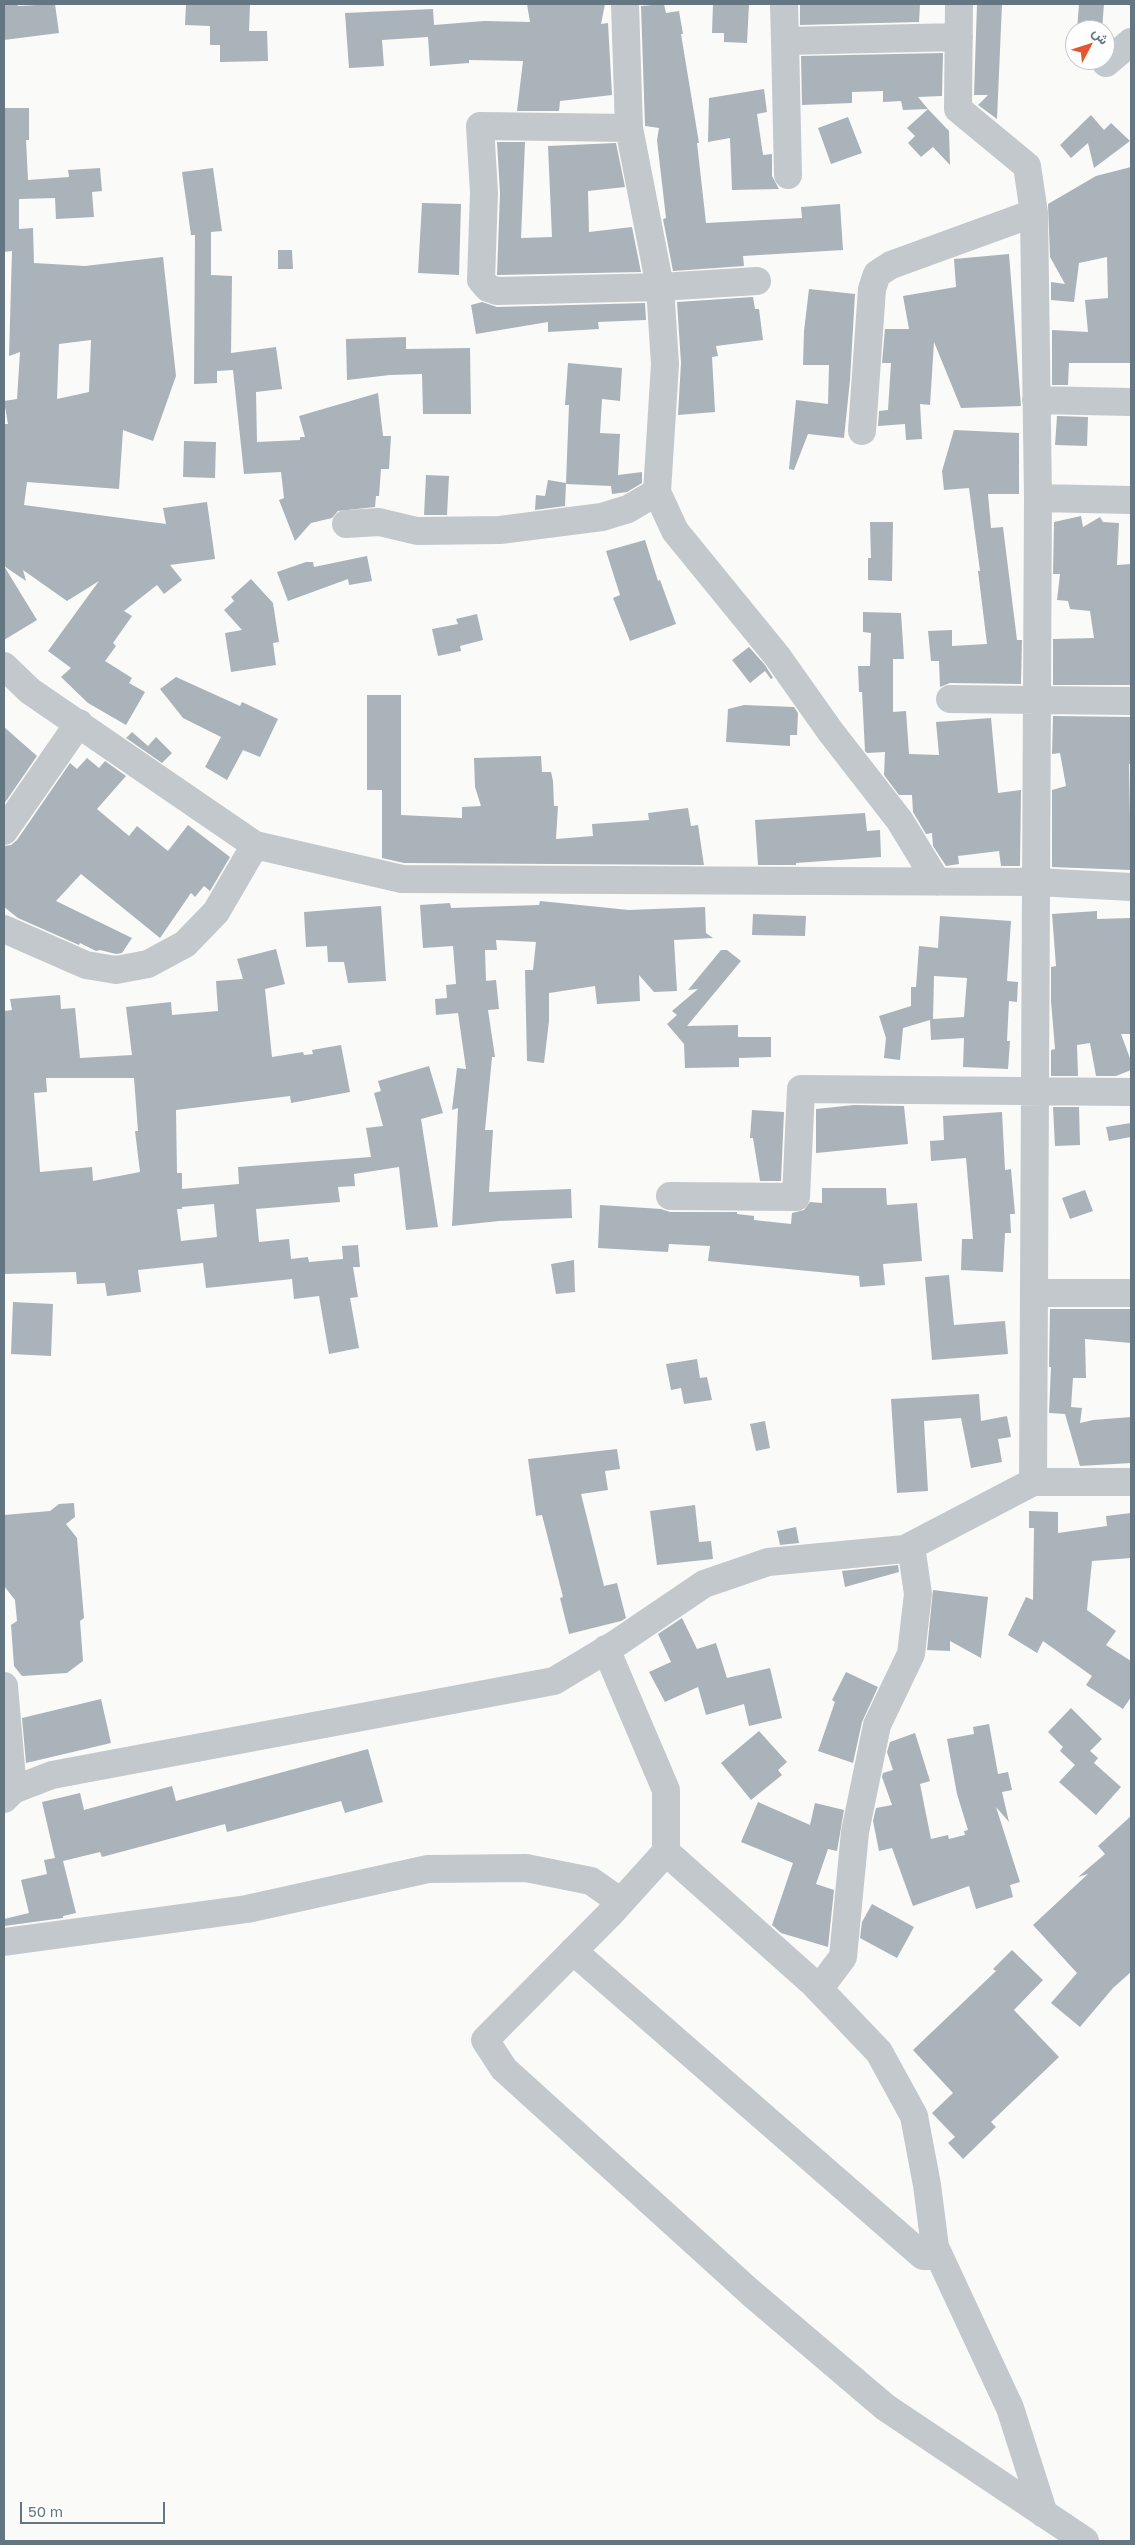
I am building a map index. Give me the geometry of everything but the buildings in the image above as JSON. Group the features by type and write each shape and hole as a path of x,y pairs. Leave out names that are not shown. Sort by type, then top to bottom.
{"street":[{"path":"624,4 629,128 660,287 664,364 657,492 675,531 777,656 830,731 900,821 937,882"},
{"path":"784,4 788,175"},
{"path":"959,4 958,109 1027,166 1034,213 1038,498 1033,1482"},
{"path":"785,41 959,37"},
{"path":"1115,55 1131,42"},
{"path":"629,128 480,126 484,193 482,280 488,288 498,290 660,287 757,281"},
{"path":"862,430 872,289 877,274 891,265 1034,213"},
{"path":"1036,400 1131,402"},
{"path":"346,524 379,522 417,530 500,530 602,517 628,509 657,492"},
{"path":"1038,498 1131,500"},
{"path":"4,666 30,691 255,845 402,879 1037,882 1131,887"},
{"path":"950,699 1131,701"},
{"path":"4,831 78,723"},
{"path":"4,929 86,966 116,970 148,964 185,944 216,912 255,845"},
{"path":"670,1196 796,1197 801,1089 1131,1092"},
{"path":"1034,1293 1131,1293"},
{"path":"4,1686 8,1794 52,1776 554,1681 704,1584 768,1562 905,1549 1033,1482 1131,1482"},
{"path":"819,1989 844,1957 855,1832 877,1724 911,1654 918,1594 912,1546"},
{"path":"606,1649 666,1790 666,1852 486,2040 504,2069 751,2293 885,2407 1085,2541"},
{"path":"666,1852 819,1989 880,2052 914,2116 927,2185 935,2247 1010,2408 1044,2514"},
{"path":"4,1942 247,1909 428,1869 526,1868 591,1881 620,1902"},
{"path":"573,1951 924,2256 939,2256"}]}
